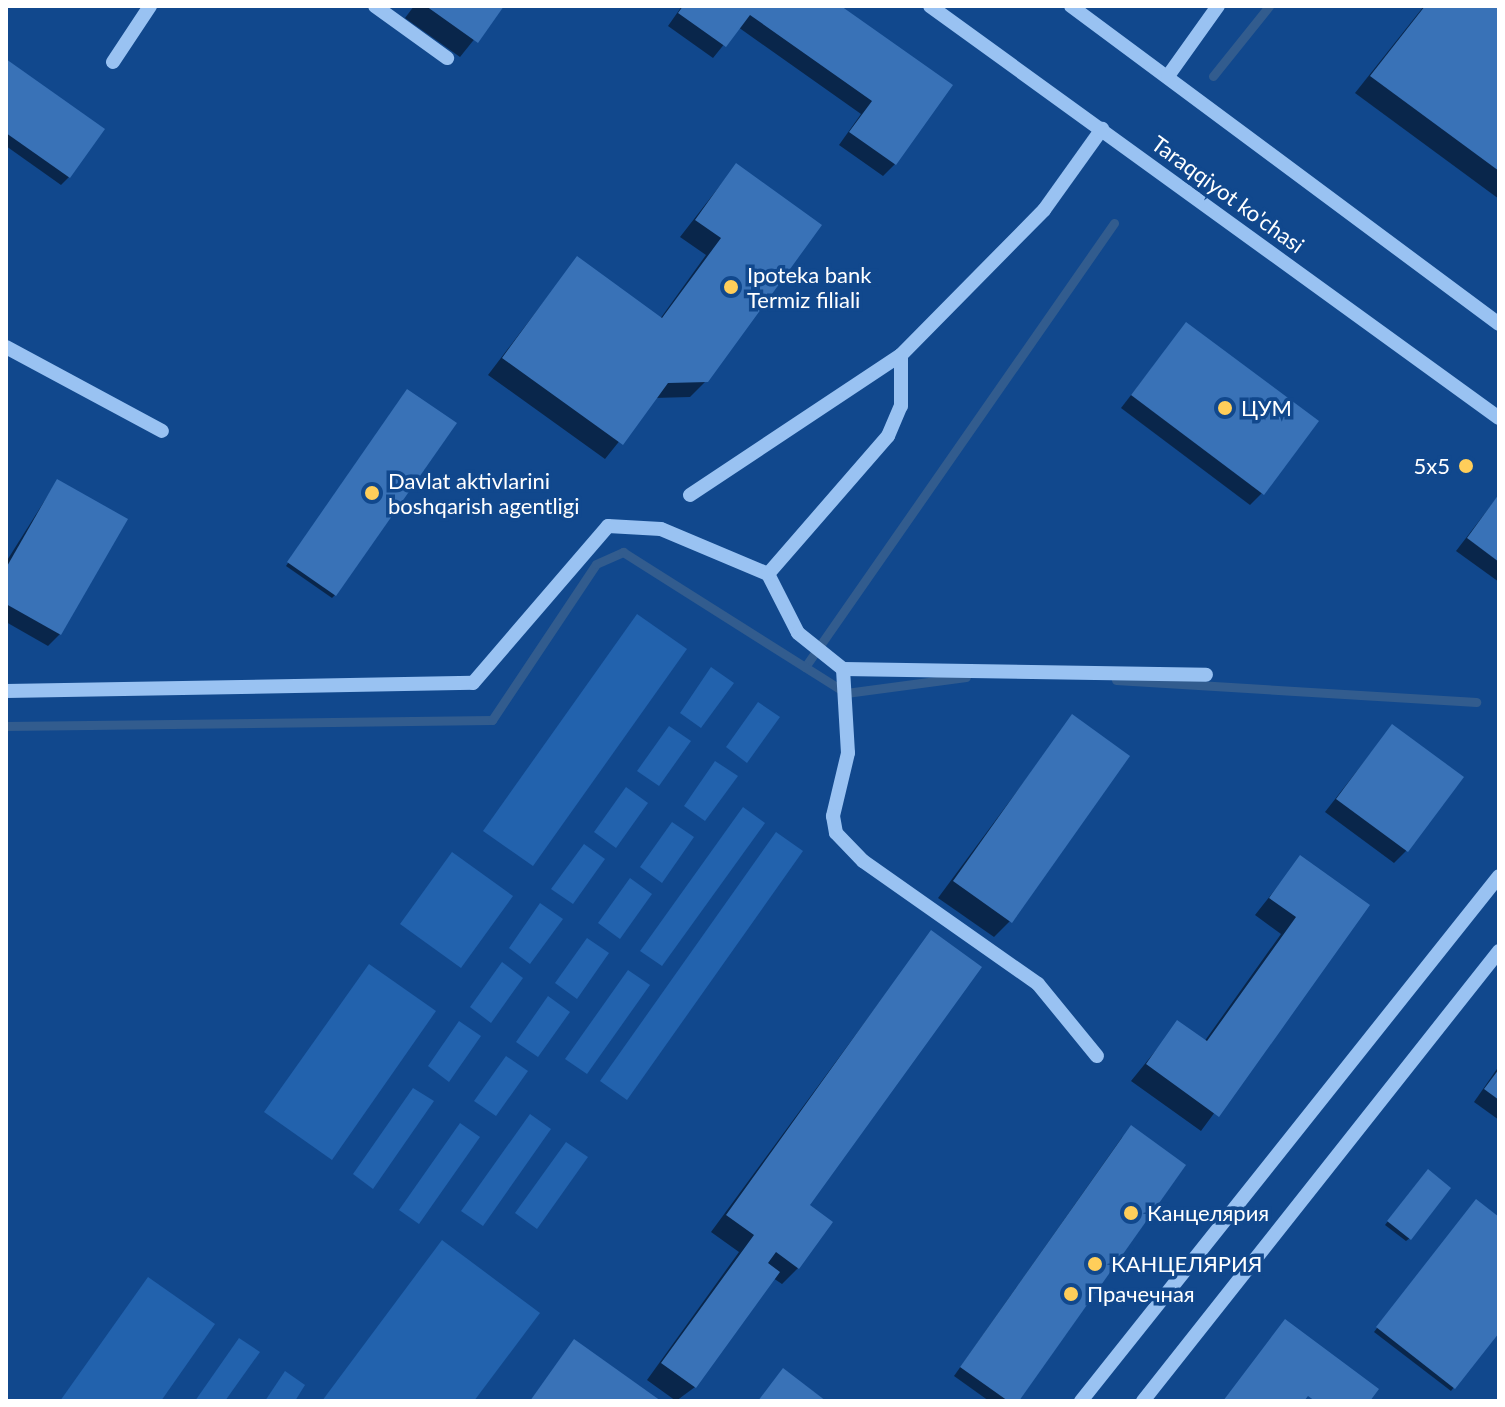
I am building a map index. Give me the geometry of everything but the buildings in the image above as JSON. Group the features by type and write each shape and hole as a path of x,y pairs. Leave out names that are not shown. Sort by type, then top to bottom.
{"street":[{"path":"113,62 150,6"},
{"path":"375,6 447,58"},
{"name":"Taraqqiyot ko'chasi","path":"930,6 1499,418"},
{"path":"1071,6 1499,324"},
{"path":"1168,76 1218,6"},
{"path":"690,495 901,355 1044,210 1102,129"},
{"path":"6,347 162,431"},
{"path":"768,574 888,436 901,406 901,355"},
{"path":"6,691 473,683 608,526 661,529 768,574 810,647 843,669 1206,675"},
{"path":"843,669 848,753 833,816 836,833 863,861 1038,984 1097,1056"},
{"path":"1081,1401 1499,876"},
{"path":"1143,1401 1499,951"}],"shaded area":[{"path":"637,614 687,649 533,866 483,831"},
{"path":"711,667 734,683 701,728 680,713"},
{"path":"758,702 780,717 747,763 726,747"},
{"path":"669,726 691,741 659,786 637,771"},
{"path":"715,761 738,776 705,821 684,806"},
{"path":"626,787 648,803 616,848 594,832"},
{"path":"743,807 765,823 662,966 640,951"},
{"path":"672,822 694,837 662,883 640,867"},
{"path":"776,832 803,851 627,1100 600,1081"},
{"path":"584,844 605,859 573,904 551,889"},
{"path":"452,852 513,896 461,968 400,924"},
{"path":"630,878 652,894 620,939 598,923"},
{"path":"540,903 563,919 530,964 509,948"},
{"path":"587,938 609,953 577,999 555,983"},
{"path":"502,962 523,978 491,1023 470,1007"},
{"path":"369,964 436,1011 332,1160 264,1112"},
{"path":"628,970 650,985 587,1074 565,1059"},
{"path":"548,996 570,1012 538,1057 516,1042"},
{"path":"459,1021 481,1036 449,1082 428,1066"},
{"path":"506,1056 528,1071 496,1116 474,1101"},
{"path":"413,1088 434,1101 373,1189 353,1174"},
{"path":"530,1114 551,1129 483,1226 461,1211"},
{"path":"460,1123 480,1137 419,1224 399,1210"},
{"path":"566,1142 588,1157 537,1229 515,1213"},
{"path":"442,1240 540,1313 474,1401 322,1401"},
{"path":"148,1277 215,1324 161,1401 60,1401"},
{"path":"239,1338 260,1352 225,1401 195,1401"},
{"path":"285,1371 305,1385 295,1401 265,1401"}],"waterway":[{"path":"1213,76 1269,6"},
{"path":"805,667 1114,223"},
{"path":"6,726 492,720 596,564 623,552 846,693 966,677"},
{"path":"1116,680 1476,702"}],"place":[{"name":"Ipoteka bank Termiz filiali","path":"731,287"},
{"name":"ЦУМ","path":"1225,408"},
{"name":"5x5","path":"1466,466"},
{"name":"Davlat aktivlarini boshqarish agentligi","path":"372,493"},
{"name":"Канцелярия","path":"1131,1213"},
{"name":"КАНЦЕЛЯРИЯ","path":"1095,1264"},
{"name":"Прачечная","path":"1071,1294"}]}
